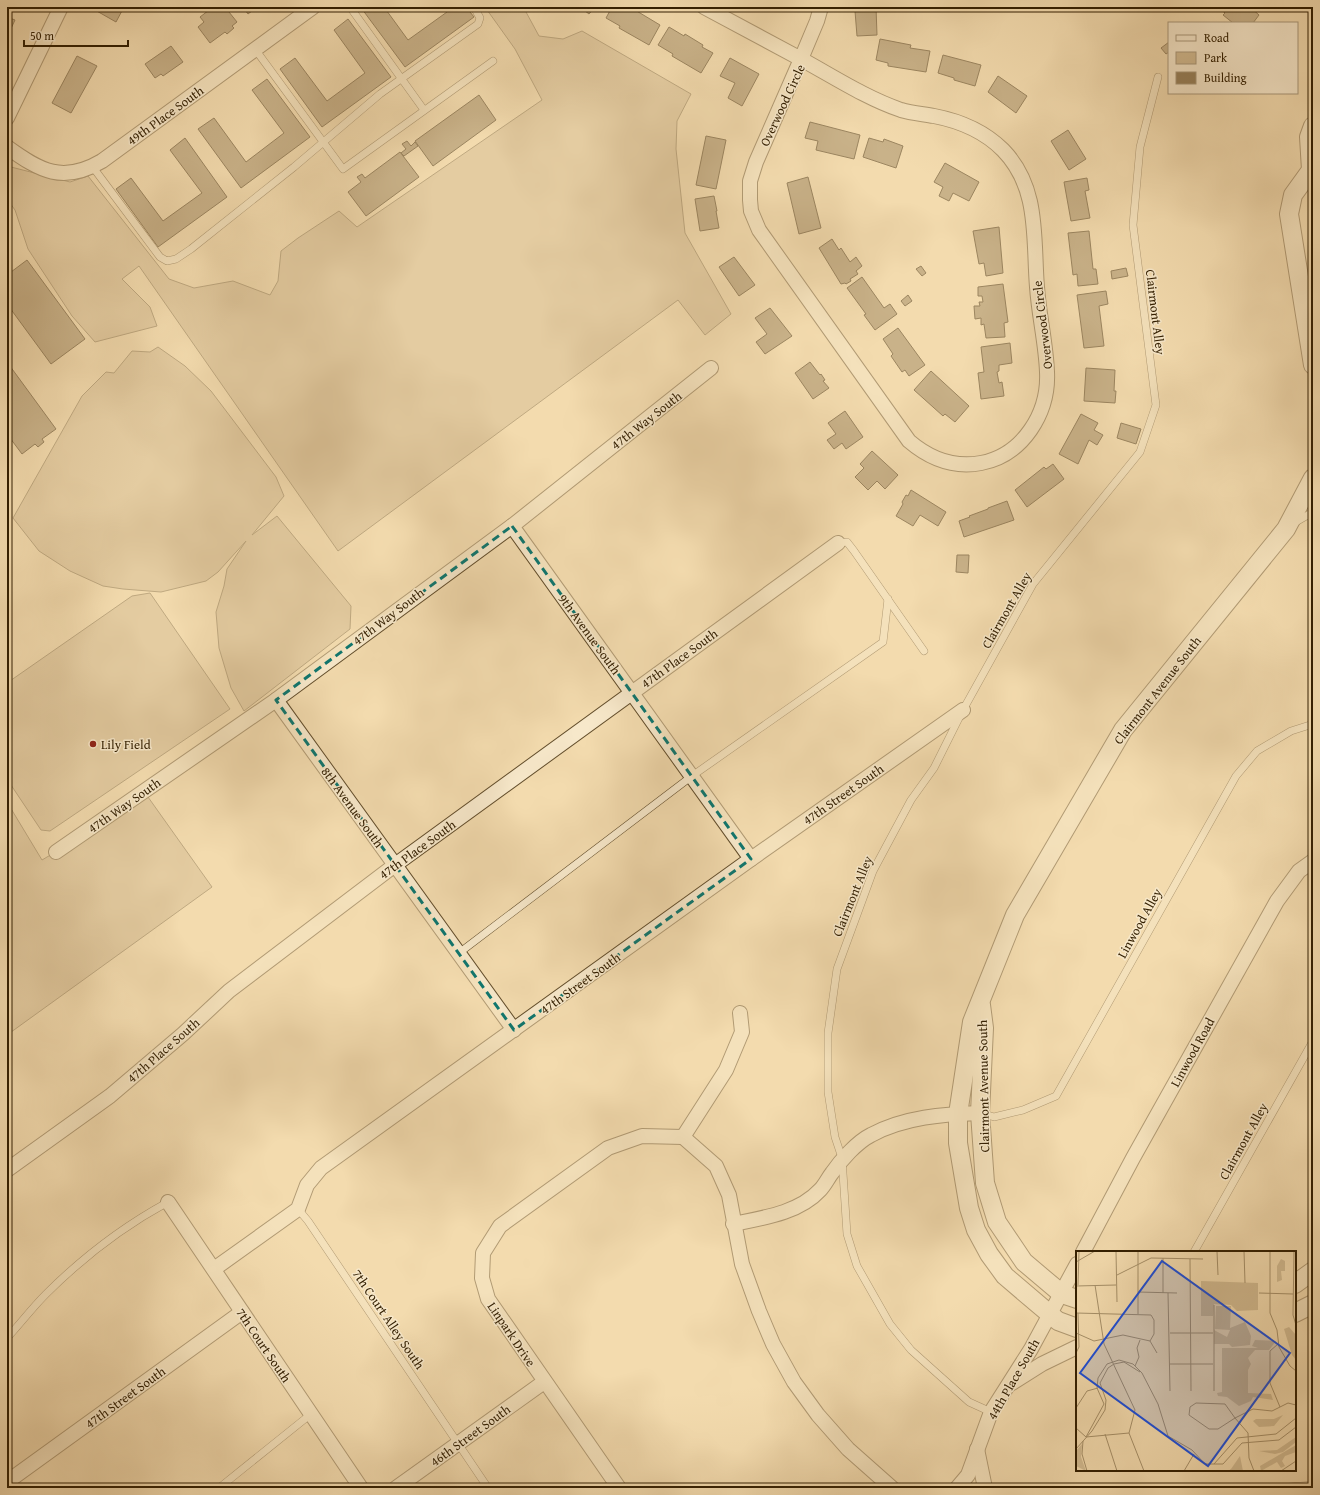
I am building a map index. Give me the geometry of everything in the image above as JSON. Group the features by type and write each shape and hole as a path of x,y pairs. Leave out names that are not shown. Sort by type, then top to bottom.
{"street":[{"path":"7,118 60,7"},
{"name":"49th Place South","path":"7,147 28,162 48,171 71,172 92,166 313,7"},
{"path":"704,7 801,59"},
{"name":"Overwood Circle","path":"801,59 866,94 902,110 942,118 969,126 982,133 1004,151 1022,178 1030,197 1033,210 1038,303 1047,361 1047,386 1045,399 1040,412 1026,437 1018,445 997,458 974,464 950,463 928,455 909,441 759,230 751,211 750,181 756,162 817,21 820,7"},
{"path":"1313,126 1310,137 1312,171 1293,194 1290,214 1305,300 1313,366"},
{"name":"47th Way South","path":"56,852 276,700 512,526 711,368"},
{"name":"Clairmont Avenue South","path":"1076,1328 1058,1320 1005,1276 989,1254 976,1230 969,1208 958,1143 958,1114 972,1022 1015,915 1122,730 1286,529 1313,478"},
{"name":"9th Avenue South","path":"512,526 751,859"},
{"name":"47th Place South","path":"7,1170 110,1096 183,1034 229,991 395,865 838,543"},
{"name":"8th Avenue South","path":"276,700 514,1030"},
{"name":"47th Street South","path":"298,1209 306,1185 320,1168 751,859 963,710"},
{"name":"Linwood Road","path":"1085,1251 1133,1158 1277,901 1299,871 1313,861"},
{"name":"Clairmont Avenue South","path":"980,1002 984,1028 980,1113 985,1183 997,1222 1024,1262 1069,1297"},
{"path":"740,1013 742,1032 726,1070 683,1137 716,1166 729,1195 742,1264 773,1344 794,1382 818,1415 848,1449 892,1488"},
{"path":"734,1224 768,1217 807,1202 821,1189 842,1158 870,1135 904,1121 958,1114 980,1113"},
{"name":"Linpark Drive","path":"619,1488 544,1382 527,1354 488,1299 482,1278 483,1253 500,1226 608,1148 642,1136 683,1137"},
{"name":"7th Court South","path":"168,1202 360,1488"},
{"path":"214,1269 298,1209"},
{"path":"1069,1297 1076,1268"},
{"path":"1296,1283 1313,1271"},
{"name":"44th Place South","path":"957,1488 968,1474 991,1412 1031,1349 1050,1314 1069,1297"},
{"path":"1296,1312 1313,1304"},
{"name":"47th Street South","path":"7,1482 242,1312"},
{"path":"1008,1385 1042,1364 1076,1348"},
{"name":"46th Street South","path":"396,1488 544,1382"},
{"path":"977,1449 985,1488"}],"lane":[{"path":"350,7 424,110"},
{"path":"92,166 160,257 167,261 176,259 191,249 380,94 478,24 480,18 474,7"},
{"path":"255,49 343,170 493,61"},
{"name":"Clairmont Alley","path":"991,1412 969,1402 911,1350 890,1324 857,1266 847,1234 842,1158 835,1137 828,1092 828,1033 837,969 873,871 911,800 934,768 963,710 1033,584 1140,452 1156,405 1133,225 1140,148 1158,77"},
{"path":"1286,529 1313,512"},
{"path":"838,543 847,542 924,651"},
{"path":"459,953 692,776 883,642 888,600"},
{"name":"Linwood Alley","path":"980,1113 994,1117 1022,1110 1056,1096 1236,776 1257,751 1291,731 1313,724"},
{"name":"Clairmont Alley","path":"1195,1251 1313,1042"},
{"path":"7,1338 45,1295 71,1271 116,1236 152,1211 168,1202"},
{"name":"7th Court Alley South","path":"298,1209 308,1221 488,1488"},
{"path":"219,1488 311,1414"},
{"path":"1276,1488 1313,1485"}],"highlighted area":[{"path":"512,526 751,859 514,1030 276,700"}],"green space":[{"path":"485,7 525,7 526,12 539,36 563,39 582,31 691,94 677,121 676,149 685,233 731,314 705,335 678,300 338,551 139,266 122,279 150,307 157,326 95,342 72,316 28,249 15,210 7,199 7,166 70,182 88,176 169,279 194,288 233,281 270,295 278,281 281,251 298,238 339,211 357,227 542,100 515,49"},
{"path":"158,347 185,366 211,391 276,477 284,496 252,535 277,516 351,606 350,629 244,711 231,688 219,648 216,612 224,586 227,569 246,541 218,572 206,581 161,592 123,589 103,586 70,571 39,551 13,518 82,396 106,372 114,373 132,351 150,352"},
{"name":"Lily Field","path":"150,593 230,709 50,831 41,830 7,779 7,683 132,596"},
{"path":"148,797 212,887 7,1035 7,802 42,860"}],"building":[{"path":"97,7 124,7 116,22 95,10"},
{"path":"213,7 225,7 237,22 232,26 234,28 227,34 225,32 210,43 198,27 204,22 200,17"},
{"path":"243,7 257,7 248,14"},
{"path":"365,7 384,7 408,40 447,12 443,7 466,7 474,17 405,67 362,9"},
{"path":"580,7 595,7 589,14"},
{"path":"612,7 630,7 660,25 649,45 619,28 620,26 606,18"},
{"path":"857,7 876,7 877,35 857,36 855,11 857,11"},
{"path":"1218,7 1250,7 1259,15 1254,22 1232,22 1223,15 1225,13"},
{"path":"7,17 15,20 7,37"},
{"path":"348,19 391,77 322,127 280,69 295,58 327,101 365,73 334,30"},
{"path":"669,27 684,36 685,34 703,45 702,47 713,53 701,73 672,56 673,54 658,45"},
{"path":"880,39 911,45 910,48 930,51 926,72 888,66 888,63 876,60"},
{"path":"1168,43 1168,53 1166,54 1161,48"},
{"path":"171,46 183,62 163,76 161,74 155,78 145,64"},
{"path":"943,55 981,65 975,86 954,80 954,78 938,73"},
{"path":"77,56 97,66 71,113 52,103"},
{"path":"730,58 759,74 742,106 728,98 735,83 720,76"},
{"path":"998,76 1027,96 1016,113 988,92"},
{"path":"267,79 310,137 241,188 198,129 214,118 246,162 284,133 252,90"},
{"path":"479,95 496,120 433,166 415,141"},
{"path":"810,122 860,135 854,159 816,150 818,141 805,138"},
{"path":"1068,130 1086,159 1069,170 1051,141"},
{"path":"706,136 726,140 716,189 696,185"},
{"path":"185,138 227,197 158,247 116,189 131,178 163,221 202,193 170,150"},
{"path":"869,138 883,142 884,139 903,146 896,168 863,157"},
{"path":"407,141 411,146 415,142 418,146 404,156 401,153 406,149 402,144"},
{"path":"400,152 419,177 366,216 348,192 361,182 357,177 362,174 365,178"},
{"path":"945,163 979,182 969,201 953,193 949,201 939,196 943,187 934,182"},
{"path":"808,177 821,228 799,234 787,183"},
{"path":"1087,178 1089,190 1085,191 1090,218 1071,221 1064,182"},
{"path":"714,196 719,228 700,231 695,199"},
{"path":"999,227 1003,273 986,276 984,263 979,264 973,231"},
{"path":"1089,231 1093,269 1096,269 1098,284 1078,286 1077,274 1073,275 1068,233"},
{"path":"832,239 839,250 841,248 850,262 856,257 862,266 856,271 858,274 850,279 851,281 846,284 841,284 819,248"},
{"path":"734,257 755,285 739,296 719,267"},
{"path":"27,260 85,339 51,364 7,304 7,275"},
{"path":"921,266 926,273 922,276 916,269"},
{"path":"1126,268 1128,276 1112,279 1111,271"},
{"path":"862,277 884,308 890,304 897,314 875,330 864,315 866,314 847,288"},
{"path":"1003,284 1008,322 1004,323 1005,337 986,338 984,324 981,325 981,318 975,319 974,306 980,306 979,302 983,302 982,296 978,296 978,287"},
{"path":"1106,291 1108,304 1099,306 1104,346 1084,348 1077,295"},
{"path":"908,295 912,301 905,306 901,301"},
{"path":"770,308 792,336 765,354 756,342 767,334 755,318"},
{"path":"898,328 925,365 909,376 905,370 902,372 891,356 893,354 883,339"},
{"path":"1010,343 1012,363 999,365 999,371 997,372 999,383 1002,382 1004,396 981,399 978,373 984,372 981,347"},
{"path":"7,362 56,429 42,439 44,442 38,447 35,444 22,454 7,434"},
{"path":"810,362 820,375 821,374 825,380 823,381 829,388 813,399 795,373"},
{"path":"1086,368 1115,370 1115,403 1084,401"},
{"path":"931,371 969,406 955,422 945,414 943,416 914,390"},
{"path":"845,411 863,437 846,449 842,443 834,449 827,440 836,434 828,423"},
{"path":"1081,414 1098,423 1094,430 1103,435 1097,445 1089,440 1078,464 1059,454"},
{"path":"1121,423 1141,429 1136,444 1117,438"},
{"path":"872,451 898,475 885,489 877,481 868,490 855,477 864,468 860,464"},
{"path":"1053,464 1064,479 1027,507 1015,490 1044,467 1046,469"},
{"path":"911,490 946,512 938,526 920,515 913,526 896,516 906,495 908,496"},
{"path":"1007,501 1014,520 964,537 959,521"},
{"path":"957,555 969,555 968,573 956,572"}],"place":[{"name":"Lily Field","path":"93,744"}]}
